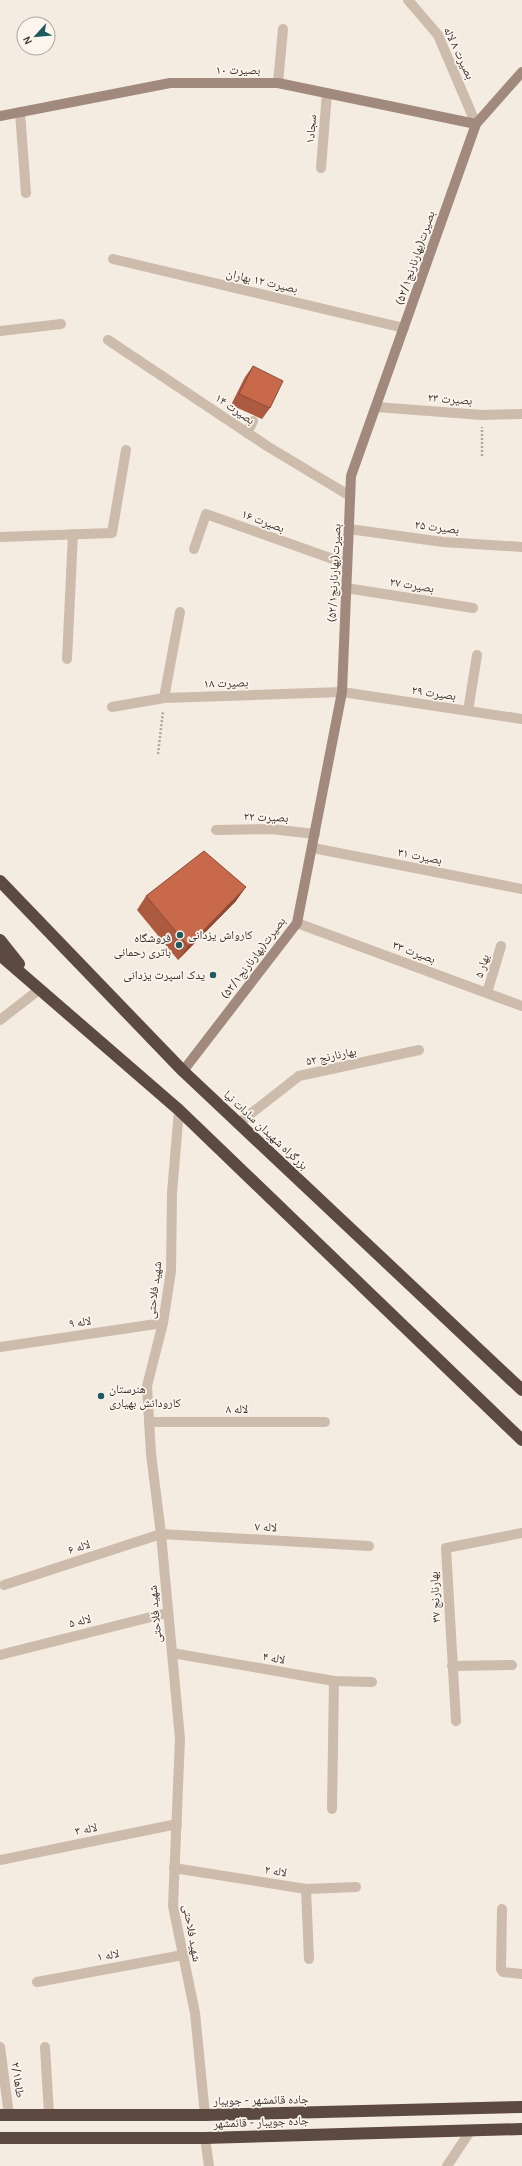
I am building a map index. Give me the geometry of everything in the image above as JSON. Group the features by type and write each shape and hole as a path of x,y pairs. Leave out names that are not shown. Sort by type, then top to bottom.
{"highway":[{"name":"بزرگراه شهیدان سادات نیا","path":"0,881 183,1071 522,1390"},
{"path":"0,940 40,989"},
{"path":"0,955 179,1110 522,1440"},
{"name":"جاده قائمشهر - جویبار","path":"5,2115 205,2115 522,2108"},
{"name":"جاده جویبار - قائمشهر","path":"0,2138 205,2138 522,2129"}],"street":[{"name":"بصیرت ۸ لاله","path":"408,0 438,35 476,124"},
{"path":"278,84 283,29"},
{"name":"بصیرت(بهارنارنج۵۲/۱)","path":"183,1071 297,923 342,692 351,476 476,124 522,72"},
{"name":"بصیرت ۱۰","path":"0,116 170,83 278,84 476,124"},
{"name":"سجاد۱","path":"321,168 327,93"},
{"path":"20,112 26,193"},
{"name":"بصیرت ۱۲ بهاران","path":"113,259 404,328"},
{"path":"0,331 61,324"},
{"name":"بصیرت ۱۴","path":"108,340 247,433 350,496"},
{"name":"بصیرت ۲۳","path":"376,407 482,415 522,414"},
{"path":"247,433 253,421"},
{"path":"0,537 112,533 126,450"},
{"name":"بصیرت ۱۶","path":"194,550 206,514 347,564"},
{"name":"بصیرت ۲۵","path":"349,529 443,542 522,547"},
{"path":"68,659 73,534"},
{"name":"بصیرت ۲۷","path":"346,588 473,608"},
{"path":"164,698 180,612"},
{"path":"468,711 477,655"},
{"name":"بصیرت ۱۸","path":"112,707 164,698 342,692"},
{"name":"بصیرت ۲۹","path":"342,692 522,719"},
{"name":"بصیرت ۲۲","path":"216,830 271,829 315,834"},
{"name":"بصیرت ۳۱","path":"312,848 522,889"},
{"name":"بصیرت ۳۳","path":"297,923 522,1006"},
{"name":"بهار ۵","path":"487,993 501,946"},
{"path":"0,1020 40,989"},
{"name":"بهارنارنج ۵۲","path":"239,1123 300,1076 419,1050"},
{"name":"شهید فلاحتی","path":"179,1110 172,1193 171,1271 163,1323 147,1386 151,1454 161,1534 167,1613 180,1739 173,1906 195,2014 205,2115"},
{"name":"لاله ۹","path":"0,1347 163,1323"},
{"name":"لاله ۸","path":"149,1422 325,1422"},
{"name":"بهارنارنج ۳۷","path":"456,1721 446,1548 522,1533"},
{"name":"لاله ۷","path":"161,1534 370,1546"},
{"name":"لاله ۶","path":"4,1585 161,1534"},
{"name":"لاله ۵","path":"0,1655 167,1613"},
{"name":"لاله ۴","path":"172,1653 334,1681 372,1682"},
{"path":"452,1666 512,1665"},
{"path":"332,1809 334,1681"},
{"name":"لاله ۳","path":"0,1860 177,1824"},
{"name":"لاله ۲","path":"174,1868 306,1889 356,1887"},
{"path":"306,1889 309,1959"},
{"path":"502,1909 500,1964 503,1972 522,1974"},
{"name":"لاله ۱","path":"37,1982 183,1955"},
{"name":"طاها۲/۱","path":"0,2047 5,2115"},
{"path":"45,2047 49,2114"},
{"path":"453,2163 471,2130"},
{"path":"205,2138 209,2166"}],"path":[{"path":"482,415 482,456"},
{"path":"158,754 164,698"}],"building":[{"path":"253,366 283,381 270,408 239,394"},
{"name":"کارواش یزدانی","path":"204,851 246,887 188,946 146,896"}],"place":[{"name":"کارواش یزدانی","path":"180,935"},
{"name":"فروشگاه باتری رحمانی","path":"179,945"},
{"name":"یدک اسپرت یزدانی","path":"213,975"},
{"name":"هنرستان کارودانش بهیاری","path":"101,1396"}]}
